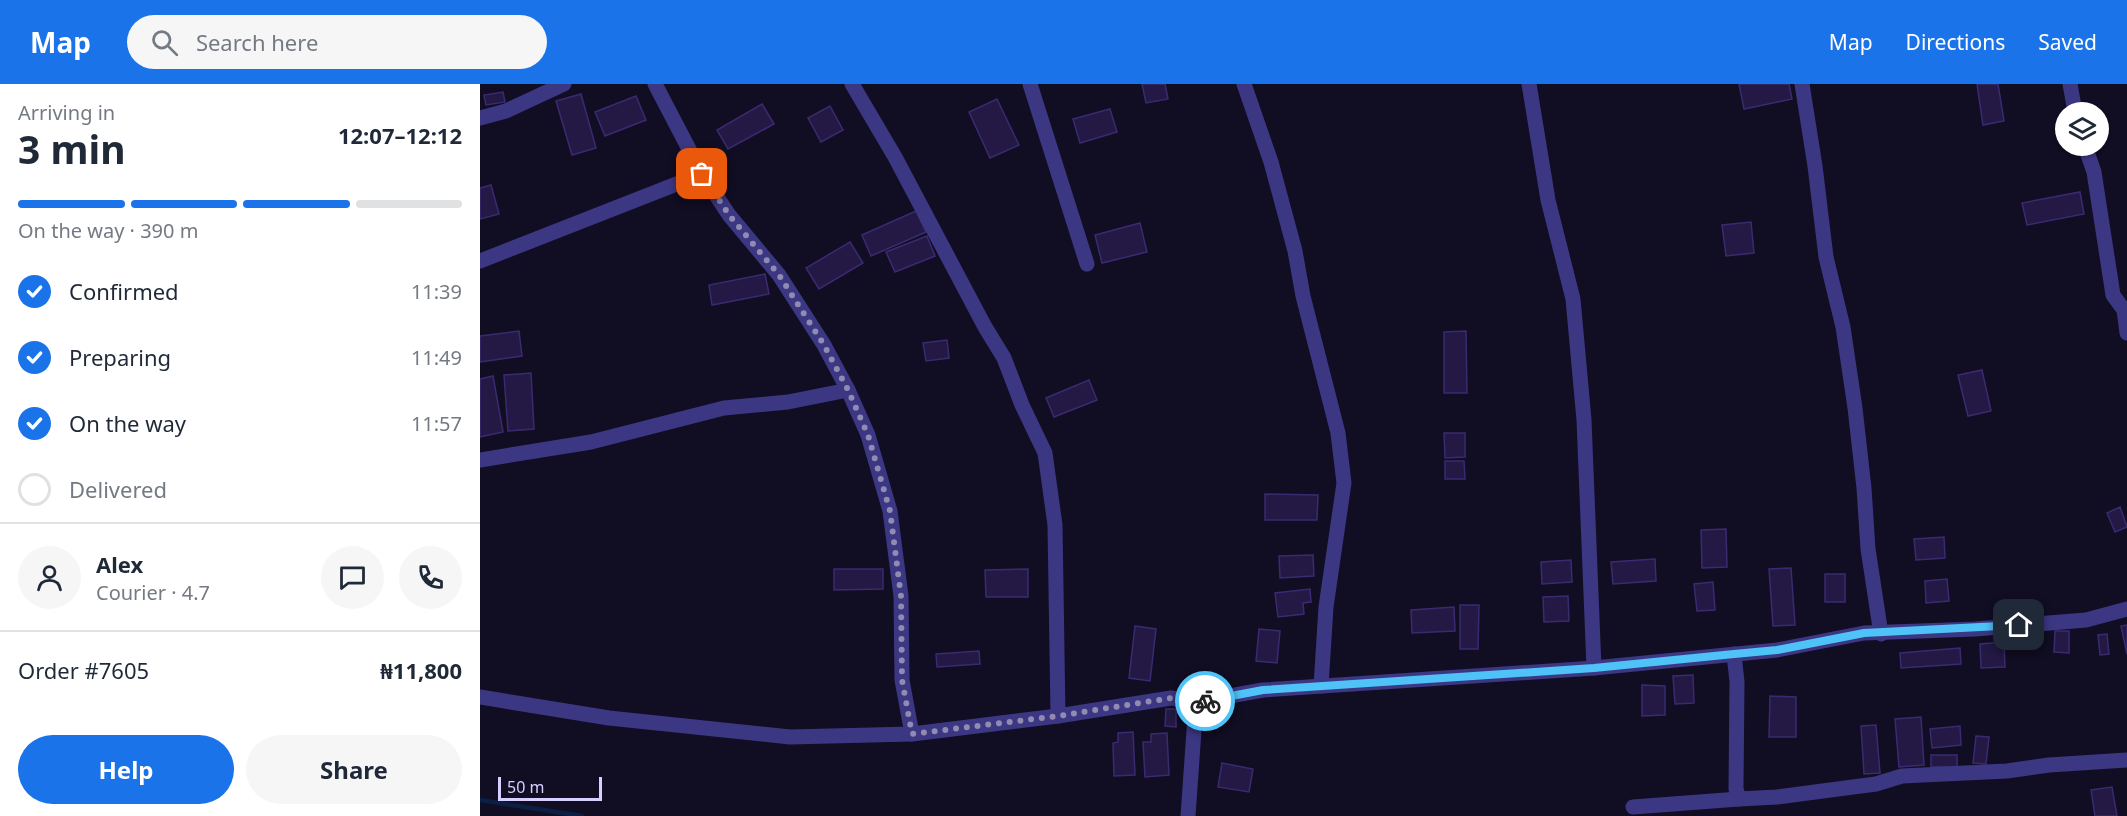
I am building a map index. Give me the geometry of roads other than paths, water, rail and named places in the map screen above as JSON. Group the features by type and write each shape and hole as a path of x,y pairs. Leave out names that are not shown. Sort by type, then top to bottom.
{"street":[{"path":"480,118 506,111 564,84"},
{"path":"655,84 702,174 729,215 779,275 824,345 868,435 890,511 901,596 902,680 912,734"},
{"path":"852,84 895,156 985,327 1004,358 1022,405 1045,453 1055,525 1058,716"},
{"path":"1029,84 1087,264"},
{"path":"1244,84 1271,162 1295,251 1303,296 1341,453 1344,483 1326,607 1320,686"},
{"path":"1529,84 1548,200 1573,299 1584,420 1594,668"},
{"path":"1802,84 1826,257 1842,327 1855,408 1868,549 1881,634"},
{"path":"2070,84 2073,102"},
{"path":"2088,156 2094,172 2113,295 2124,310 2127,333"},
{"path":"480,261 702,174"},
{"path":"480,460 591,442 724,408 788,402 848,390"},
{"path":"480,697 609,718 790,738 912,734 1058,716 1171,698 1196,702 1263,690 1594,668 1777,650 1864,633 1881,634 2086,620 2127,609"},
{"path":"1734,654 1737,682 1736,789 1739,799"},
{"path":"1188,816 1196,702"},
{"path":"1633,807 1777,797 1865,785 1902,777 2007,771 2127,759"}],"waterway":[{"path":"480,800 582,816"}]}
